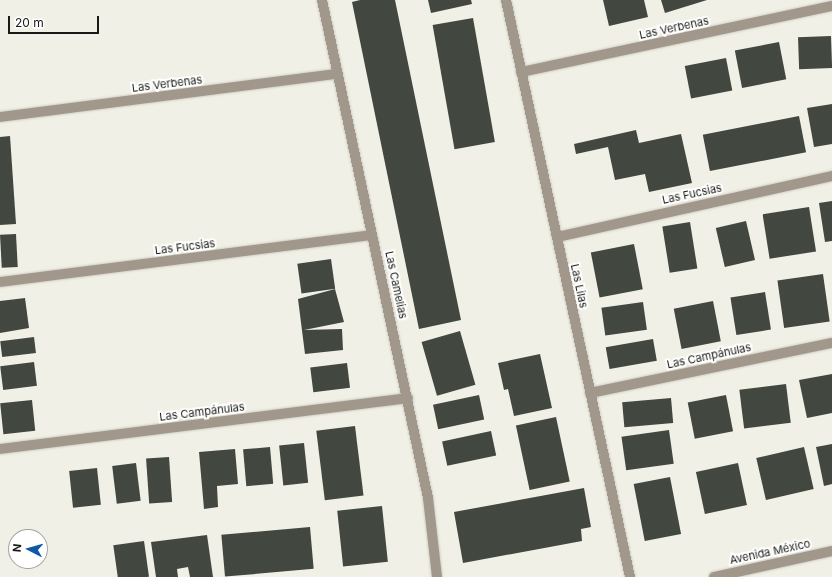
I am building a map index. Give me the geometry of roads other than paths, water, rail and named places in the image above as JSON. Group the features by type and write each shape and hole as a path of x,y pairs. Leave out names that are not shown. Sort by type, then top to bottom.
{"street":[{"name":"Las Camelias","path":"322,0 408,398 428,498 438,577"},
{"name":"Las Lilas","path":"506,0 630,577"},
{"name":"Las Verbenas","path":"521,72 832,6"},
{"name":"Las Verbenas","path":"0,117 337,74"},
{"name":"Las Fucsias","path":"556,237 832,176"},
{"name":"Las Fucsias","path":"0,282 372,235"},
{"name":"Las Campánulas","path":"590,393 832,343"},
{"name":"Las Campánulas","path":"0,449 408,398"},
{"name":"Avenida México","path":"714,577 832,551"}]}
